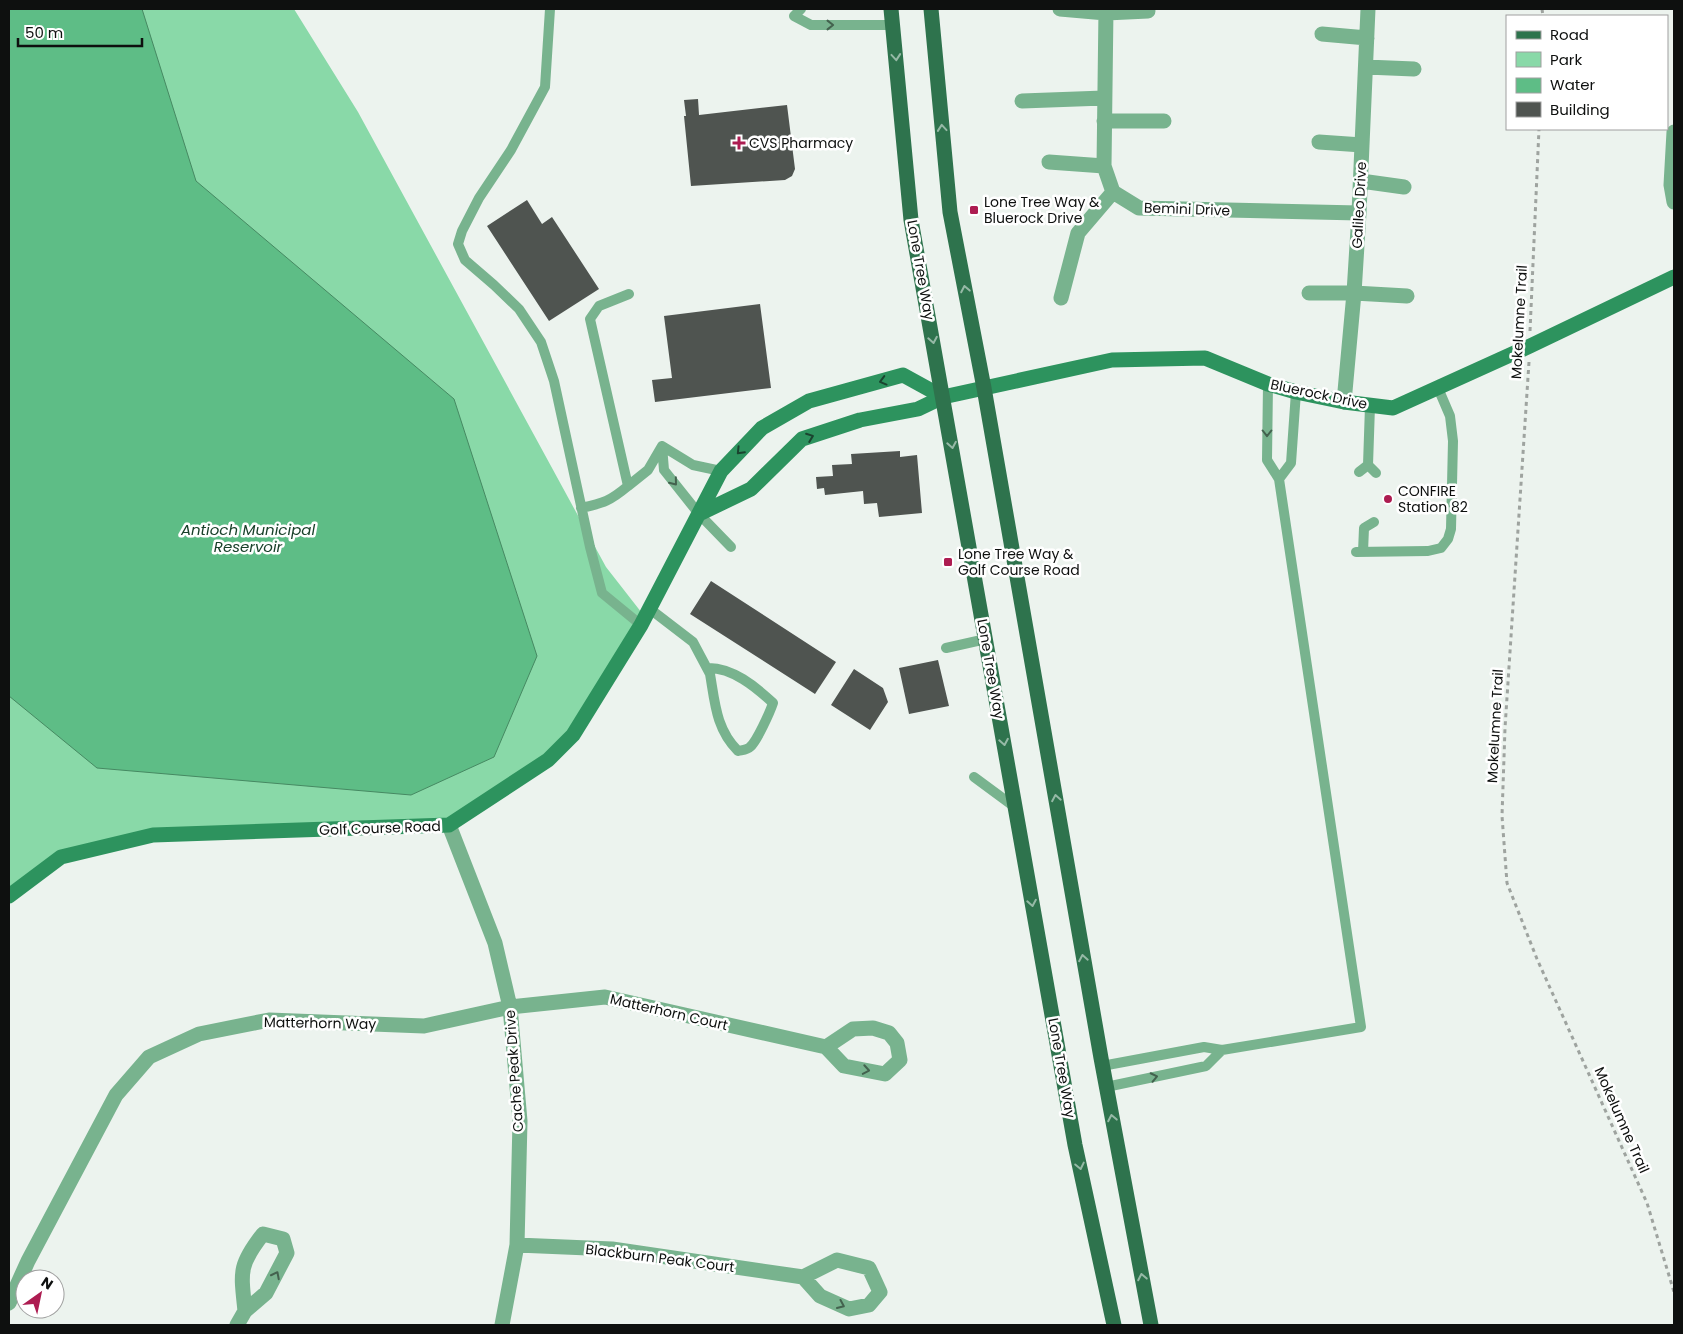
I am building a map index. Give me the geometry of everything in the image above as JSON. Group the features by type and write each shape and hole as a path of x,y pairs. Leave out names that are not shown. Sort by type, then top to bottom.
{"main road":[{"name":"Lone Tree Way","path":"891,9 911,220 1075,1145 1114,1325"},
{"path":"930,9 950,212 984,388 1102,1066 1151,1325"}],"street":[{"path":"1060,9 1148,11"},
{"name":"Galileo Drive","path":"1344,402 1354,293 1361,181 1368,9"},
{"path":"1061,298 1078,233 1113,192 1104,166 1106,11"},
{"path":"1322,34 1368,38"},
{"path":"1366,67 1414,69"},
{"path":"1022,101 1104,98"},
{"path":"1104,121 1164,121"},
{"path":"1674,132 1671,185 1674,202"},
{"path":"1319,142 1362,145"},
{"path":"1049,162 1104,166"},
{"path":"1361,181 1404,187"},
{"name":"Bemini Drive","path":"1113,192 1139,208 1359,213"},
{"name":"Bluerock Drive","path":"943,397 1112,360 1205,358 1268,384 1296,392 1344,402 1393,408 1674,278"},
{"path":"1309,293 1407,296"},
{"name":"Golf Course Road","path":"9,896 61,857 153,835 449,825 548,760 573,735 650,609 720,471 762,428 809,401 903,376 943,397"},
{"path":"699,514 751,489 802,439 860,420 918,410 943,397"},
{"name":"Cache Peak Drive","path":"449,825 495,943 510,1006 520,1121 517,1245 502,1325"},
{"name":"Matterhorn Court","path":"510,1006 605,997 826,1047"},
{"name":"Matterhorn Way","path":"9,1303 28,1261 116,1095 149,1057 199,1034 269,1020 424,1026 510,1006"},
{"path":"237,1325 244,1311 266,1293 287,1253 283,1239 263,1234 248,1252 241,1274 244,1311"},
{"name":"Blackburn Peak Court","path":"517,1245 612,1249 803,1277"},
{"path":"837,1260 869,1268 880,1292 869,1305 849,1309 820,1296 803,1277 837,1260"}],"lane":[{"path":"550,9 545,87 512,150 479,198 462,231 458,244 465,260 494,284 519,309 541,342 554,381 581,508 602,593 641,625"},
{"path":"801,9 794,16 811,25 893,25"},
{"path":"628,486 590,319 599,306 630,294"},
{"path":"1102,1066 1204,1047 1222,1050 1362,1027 1279,479 1267,460 1268,384"},
{"path":"1374,522 1364,528 1359,552 1428,551 1441,548 1448,539 1451,529 1452,441 1450,416 1438,388"},
{"path":"1279,479 1291,464 1296,392"},
{"path":"1370,406 1368,465 1376,473"},
{"path":"581,508 602,504 612,499 648,470 662,446"},
{"path":"662,446 693,465 720,471"},
{"path":"662,446 664,470 699,514 731,547"},
{"path":"1359,472 1368,465"},
{"path":"1356,520 1364,528"},
{"path":"650,609 692,642 708,668 718,720 728,741 738,751 744,750 751,746 773,703 762,692 742,679 718,668 708,668"},
{"path":"946,648 986,638"},
{"path":"974,777 1016,808"},
{"path":"1106,1087 1206,1066 1222,1050"}],"path":[{"name":"Mokelumne Trail","path":"1539,130 1530,346 1502,806 1507,883 1537,960 1647,1203 1674,1292"}],"green space":[{"name":"Antioch Municipal Reservoir","path":"9,9 294,9 358,112 606,567 645,617 573,735 449,825 153,835 61,857 9,896"}],"water":[{"name":"Antioch Municipal Reservoir","path":"9,9 142,9 196,181 454,399 537,656 494,757 411,795 97,768 9,696"}],"building":[{"name":"CVS Pharmacy","path":"698,99 699,115 787,105 795,169 792,176 785,180 691,186 684,100"},
{"path":"527,200 542,224 552,217 599,289 549,321 487,226"},
{"path":"760,304 771,388 655,402 652,380 672,378 664,316"},
{"path":"900,451 900,457 917,455 922,513 879,517 877,503 864,504 863,491 825,495 824,488 817,489 816,477 833,476 832,465 852,464 851,454"},
{"path":"711,581 836,662 815,694 690,614"},
{"path":"938,660 949,706 909,714 899,668"},
{"path":"854,669 883,688 888,702 870,730 831,705"}],"place":[{"name":"CVS Pharmacy","path":"739,143"},
{"name":"Lone Tree Way & Bluerock Drive","path":"974,210"},
{"name":"CONFIRE Station 82","path":"1388,499"},
{"name":"Lone Tree Way & Golf Course Road","path":"948,562"}]}
